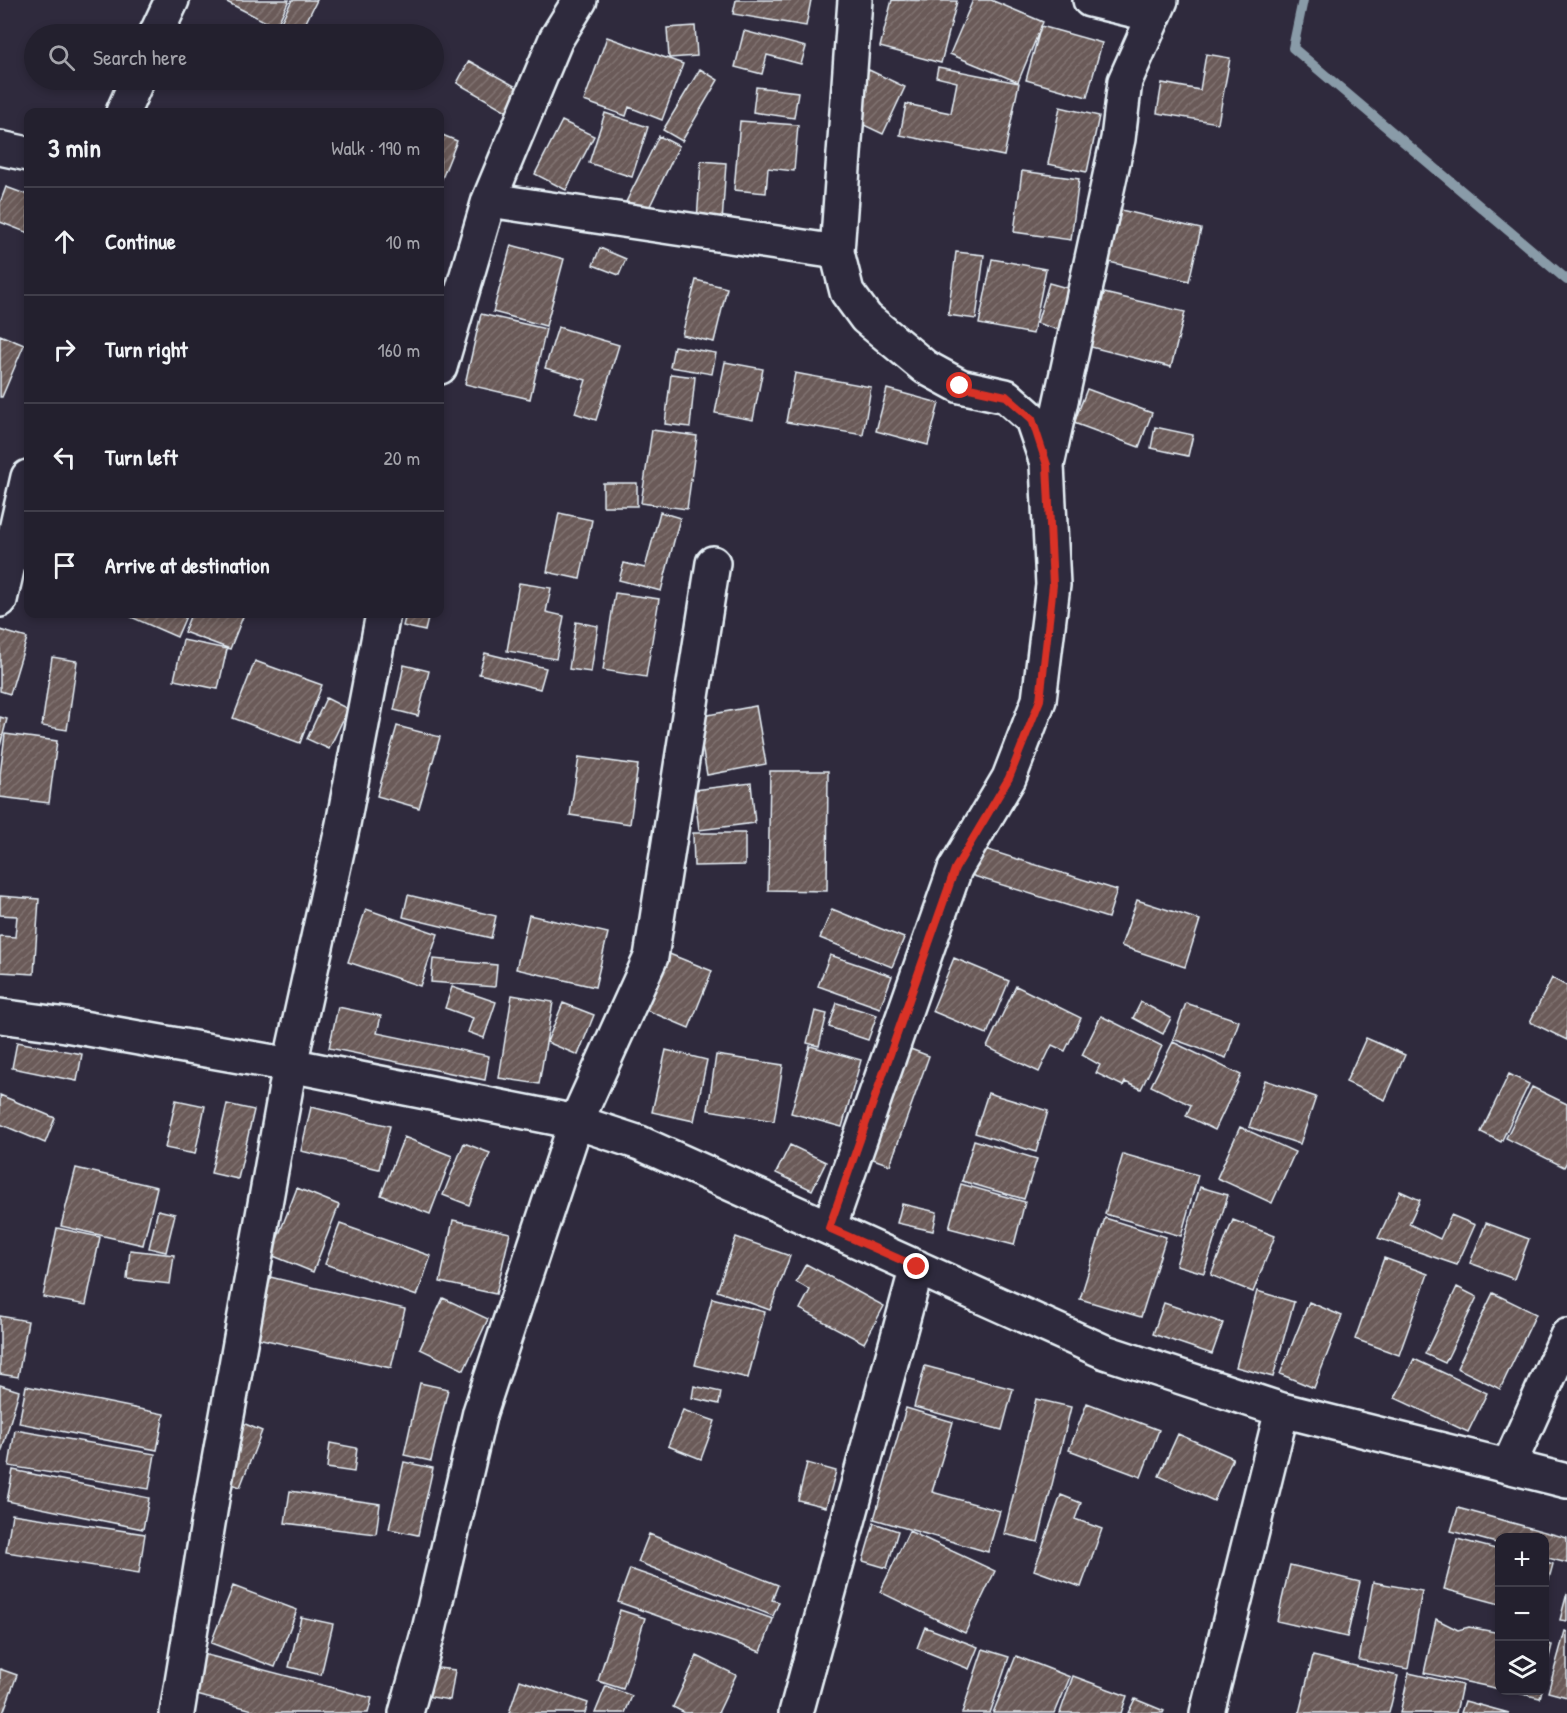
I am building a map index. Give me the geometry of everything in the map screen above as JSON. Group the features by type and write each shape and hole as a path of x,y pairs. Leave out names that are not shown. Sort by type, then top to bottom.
{"street":[{"path":"161,24 172,0"},
{"path":"444,353 489,200 556,39 580,0"},
{"path":"855,0 837,252 847,292 866,318 925,367 960,386 1006,396 1032,419 1047,465"},
{"path":"829,1228 955,869 1009,778 1040,700 1053,585 1047,465 1118,139 1125,81 1157,7 1090,0"},
{"path":"125,108 133,90"},
{"path":"0,148 24,153"},
{"path":"489,200 837,252"},
{"path":"0,600 24,495"},
{"path":"406,1713 429,1630 480,1412 576,1122 651,957 713,563"},
{"path":"177,1713 212,1499 290,1065 343,824 382,618"},
{"path":"0,1016 66,1025 290,1065 576,1122 640,1143 1105,1352 1282,1410 1567,1481"},
{"path":"796,1713 917,1267"},
{"path":"1509,1465 1567,1336"},
{"path":"1207,1713 1282,1410"}],"building":[{"path":"223,0 289,0 277,24 270,24"},
{"path":"292,0 317,0 305,24 281,22"},
{"path":"736,0 811,0 806,26 733,14"},
{"path":"892,0 957,1 941,63 880,47"},
{"path":"973,0 991,0 1043,22 1018,82 950,54"},
{"path":"695,26 697,56 669,58 667,28"},
{"path":"1041,26 1102,43 1087,97 1026,80"},
{"path":"744,31 806,47 801,64 767,55 762,74 735,67"},
{"path":"607,37 683,64 662,120 629,107 626,116 584,101"},
{"path":"1206,54 1230,58 1218,123 1157,113 1162,83 1200,90"},
{"path":"469,61 520,89 508,112 457,83"},
{"path":"938,67 1019,83 1004,156 900,135 906,104 951,113 957,82 936,77"},
{"path":"700,69 718,80 682,141 663,130"},
{"path":"869,70 905,87 883,134 847,117"},
{"path":"756,87 798,92 794,118 753,112"},
{"path":"1060,107 1099,116 1087,172 1048,164"},
{"path":"605,113 648,127 632,177 589,163"},
{"path":"562,121 594,136 566,190 535,174"},
{"path":"740,121 798,125 794,171 768,168 766,193 734,190"},
{"path":"444,136 457,141 444,174"},
{"path":"659,136 679,146 646,214 625,204"},
{"path":"701,161 726,163 722,223 697,221"},
{"path":"1022,171 1079,179 1071,240 1014,232"},
{"path":"6,187 24,194 24,231 0,222 0,203"},
{"path":"1121,210 1201,229 1189,281 1109,262"},
{"path":"511,245 564,259 546,326 493,312"},
{"path":"600,248 626,259 619,275 593,265"},
{"path":"956,252 984,255 976,319 948,315"},
{"path":"992,259 1046,269 1033,334 979,324"},
{"path":"696,280 727,288 714,342 682,335"},
{"path":"1049,283 1074,290 1062,331 1037,323"},
{"path":"1104,293 1185,312 1171,367 1091,347"},
{"path":"481,314 546,329 530,399 465,384"},
{"path":"558,327 619,345 596,420 575,413 586,380 545,368"},
{"path":"0,335 24,345 2,397 0,397"},
{"path":"674,346 716,353 712,374 670,367"},
{"path":"725,362 763,369 753,420 715,413"},
{"path":"795,373 871,387 863,435 786,422"},
{"path":"671,374 695,377 690,427 665,424"},
{"path":"887,389 939,403 928,445 876,431"},
{"path":"1087,389 1152,413 1139,447 1074,423"},
{"path":"1155,427 1193,435 1188,456 1151,448"},
{"path":"652,430 697,436 687,509 641,503"},
{"path":"603,483 637,483 637,506 603,506"},
{"path":"660,512 680,518 661,591 619,580 624,563 645,568"},
{"path":"559,513 592,520 580,579 547,572"},
{"path":"519,583 551,588 546,612 564,616 556,659 507,651"},
{"path":"615,593 659,599 646,677 603,670"},
{"path":"133,618 185,618 177,637"},
{"path":"189,618 242,618 230,649 184,632"},
{"path":"405,618 428,618 425,631 403,626"},
{"path":"576,622 598,626 591,672 569,669"},
{"path":"0,630 27,638 10,694 0,691"},
{"path":"183,640 227,649 218,689 174,680"},
{"path":"485,653 546,668 540,689 479,674"},
{"path":"52,657 77,661 67,730 42,726"},
{"path":"255,661 322,685 300,743 233,718"},
{"path":"404,665 429,671 418,716 394,710"},
{"path":"326,698 348,709 329,749 307,739"},
{"path":"756,706 766,764 707,775 697,717"},
{"path":"0,717 7,719 0,746"},
{"path":"397,726 440,737 419,808 377,796"},
{"path":"5,734 57,741 49,803 0,797"},
{"path":"579,757 638,765 630,824 570,815"},
{"path":"770,771 828,771 827,891 768,890"},
{"path":"751,783 755,823 699,830 694,790"},
{"path":"693,833 745,833 745,865 694,866"},
{"path":"972,845 1117,890 1108,918 964,873"},
{"path":"408,895 496,916 491,938 403,917"},
{"path":"0,896 39,899 34,974 0,972 0,936 15,937 17,916 0,915"},
{"path":"1137,900 1200,920 1185,967 1121,946"},
{"path":"366,909 438,934 420,986 348,962"},
{"path":"832,909 904,938 892,967 820,938"},
{"path":"529,915 608,933 595,987 516,969"},
{"path":"667,953 712,971 689,1028 644,1009"},
{"path":"830,955 892,976 880,1008 818,986"},
{"path":"954,958 1009,981 987,1034 932,1011"},
{"path":"433,959 497,965 495,987 431,982"},
{"path":"1552,978 1567,986 1567,1040 1530,1022"},
{"path":"1016,986 1081,1018 1065,1051 1052,1045 1039,1072 987,1047"},
{"path":"452,987 496,1002 484,1038 468,1032 473,1018 445,1008"},
{"path":"512,995 553,1002 539,1084 499,1078"},
{"path":"1141,1002 1171,1018 1163,1034 1133,1018"},
{"path":"563,1003 594,1015 578,1055 547,1042"},
{"path":"837,1003 877,1015 868,1040 829,1027"},
{"path":"1186,1003 1239,1021 1226,1058 1173,1039"},
{"path":"338,1007 381,1016 377,1033 489,1056 485,1080 329,1048"},
{"path":"815,1011 827,1014 819,1046 807,1043"},
{"path":"1101,1016 1162,1046 1141,1089 1125,1082 1123,1086 1096,1073 1100,1065 1082,1055"},
{"path":"1366,1038 1405,1055 1385,1100 1346,1082"},
{"path":"17,1042 82,1054 77,1081 12,1068"},
{"path":"1173,1042 1241,1075 1215,1130 1186,1116 1191,1105 1151,1086"},
{"path":"810,1046 861,1060 842,1127 791,1113"},
{"path":"905,1047 929,1056 890,1165 865,1156"},
{"path":"666,1050 707,1060 694,1121 652,1112"},
{"path":"716,1055 783,1065 774,1121 708,1110"},
{"path":"1509,1074 1529,1084 1501,1142 1481,1132"},
{"path":"1265,1080 1316,1097 1300,1144 1249,1127"},
{"path":"1532,1087 1567,1104 1567,1162 1564,1167 1506,1138"},
{"path":"988,1093 1048,1111 1036,1152 975,1133"},
{"path":"0,1095 55,1118 45,1143 0,1124"},
{"path":"176,1100 205,1106 195,1154 165,1148"},
{"path":"227,1104 254,1110 238,1179 211,1173"},
{"path":"311,1107 390,1126 379,1169 301,1151"},
{"path":"1240,1127 1295,1152 1272,1203 1217,1178"},
{"path":"404,1137 452,1156 430,1214 381,1195"},
{"path":"974,1140 1037,1159 1024,1199 962,1181"},
{"path":"464,1143 490,1153 469,1205 443,1195"},
{"path":"790,1145 826,1162 812,1190 776,1173"},
{"path":"1123,1154 1198,1175 1181,1236 1105,1214"},
{"path":"76,1168 157,1187 143,1245 61,1226"},
{"path":"961,1184 1025,1202 1014,1245 949,1228"},
{"path":"1200,1187 1228,1195 1204,1273 1176,1265"},
{"path":"297,1188 339,1205 313,1272 271,1255"},
{"path":"1400,1191 1420,1200 1409,1224 1440,1239 1451,1215 1475,1225 1457,1265 1378,1238"},
{"path":"902,1204 937,1212 933,1231 897,1223"},
{"path":"158,1210 175,1214 166,1252 149,1248"},
{"path":"1105,1218 1166,1237 1141,1317 1080,1299"},
{"path":"453,1220 510,1233 496,1294 440,1282"},
{"path":"1233,1220 1275,1236 1253,1292 1211,1275"},
{"path":"1486,1223 1529,1239 1514,1279 1470,1263"},
{"path":"340,1224 431,1256 417,1296 325,1264"},
{"path":"57,1228 100,1237 86,1305 43,1297"},
{"path":"736,1237 790,1256 770,1310 717,1291"},
{"path":"130,1250 174,1255 170,1284 127,1279"},
{"path":"1384,1258 1428,1274 1399,1355 1355,1339"},
{"path":"806,1264 884,1306 864,1343 800,1309 810,1290 796,1282"},
{"path":"270,1277 405,1309 391,1368 257,1338"},
{"path":"1457,1287 1477,1297 1445,1363 1425,1354"},
{"path":"1257,1291 1294,1302 1273,1377 1236,1367"},
{"path":"1493,1293 1536,1314 1500,1389 1457,1368"},
{"path":"443,1298 488,1319 464,1370 420,1349"},
{"path":"712,1298 765,1312 748,1378 695,1365"},
{"path":"1309,1302 1342,1316 1314,1388 1280,1374"},
{"path":"1164,1303 1223,1323 1212,1354 1153,1334"},
{"path":"0,1316 28,1321 18,1377 0,1374"},
{"path":"1414,1359 1487,1393 1468,1432 1395,1398"},
{"path":"925,1366 1013,1389 1002,1430 914,1407"},
{"path":"420,1383 448,1389 431,1461 404,1455"},
{"path":"0,1385 19,1391 0,1457"},
{"path":"26,1386 164,1414 157,1450 19,1423"},
{"path":"694,1386 721,1392 719,1404 692,1398"},
{"path":"1036,1399 1071,1407 1038,1542 1004,1534"},
{"path":"1087,1403 1159,1430 1141,1477 1069,1450"},
{"path":"906,1408 953,1422 932,1492 1000,1511 988,1552 874,1519"},
{"path":"683,1410 715,1421 701,1459 668,1446"},
{"path":"238,1421 262,1431 240,1487 216,1478"},
{"path":"15,1430 155,1454 149,1489 9,1466"},
{"path":"1178,1434 1233,1458 1214,1501 1159,1476"},
{"path":"330,1443 357,1448 354,1472 327,1468"},
{"path":"404,1462 433,1468 418,1535 389,1529"},
{"path":"807,1463 836,1471 826,1507 798,1500"},
{"path":"13,1470 149,1498 143,1529 7,1501"},
{"path":"290,1491 380,1504 376,1534 285,1523"},
{"path":"1061,1495 1081,1503 1075,1519 1102,1529 1081,1587 1034,1570"},
{"path":"1458,1508 1549,1533 1495,1533 1495,1543 1451,1531"},
{"path":"12,1514 145,1534 139,1573 6,1552"},
{"path":"874,1523 898,1531 887,1568 863,1561"},
{"path":"909,1531 995,1571 965,1633 880,1592"},
{"path":"1549,1533 1567,1538 1567,1563 1549,1558"},
{"path":"649,1534 778,1585 772,1600 779,1602 773,1616 638,1562"},
{"path":"1457,1539 1495,1549 1495,1603 1444,1589"},
{"path":"1549,1563 1553,1564 1549,1579"},
{"path":"1290,1565 1360,1582 1347,1637 1277,1621"},
{"path":"630,1569 773,1619 761,1652 618,1602"},
{"path":"1373,1582 1422,1591 1408,1669 1359,1660"},
{"path":"233,1586 297,1610 275,1667 211,1643"},
{"path":"1567,1593 1567,1621 1560,1620"},
{"path":"620,1610 645,1618 623,1689 598,1681"},
{"path":"301,1617 333,1624 321,1675 289,1667"},
{"path":"1436,1619 1458,1630 1469,1627 1495,1632 1495,1688 1424,1673"},
{"path":"925,1627 978,1647 969,1669 917,1648"},
{"path":"1565,1631 1567,1632 1567,1697 1549,1692"},
{"path":"983,1649 1009,1657 990,1713 962,1713"},
{"path":"199,1653 372,1698 368,1713 264,1713 189,1693"},
{"path":"697,1656 736,1675 718,1713 685,1713 673,1707"},
{"path":"1016,1656 1070,1677 1055,1713 993,1713"},
{"path":"1313,1656 1398,1676 1389,1713 1299,1713"},
{"path":"429,1667 455,1670 450,1700 425,1696"},
{"path":"0,1669 17,1675 3,1713 0,1713"},
{"path":"1409,1673 1462,1685 1456,1713 1400,1713"},
{"path":"1073,1676 1127,1696 1121,1713 1060,1713"},
{"path":"520,1680 588,1703 585,1713 509,1713"},
{"path":"606,1686 632,1696 625,1713 595,1713"},
{"path":"1135,1699 1164,1711 1163,1713 1128,1713"},
{"path":"1465,1701 1509,1713 1461,1713"}],"waterway":[{"path":"1303,0 1293,48 1567,280"}],"route":[{"path":"917,1267 829,1228 955,869 1009,778 1040,700 1053,585 1047,465 1032,419 1006,396 960,386"}]}
